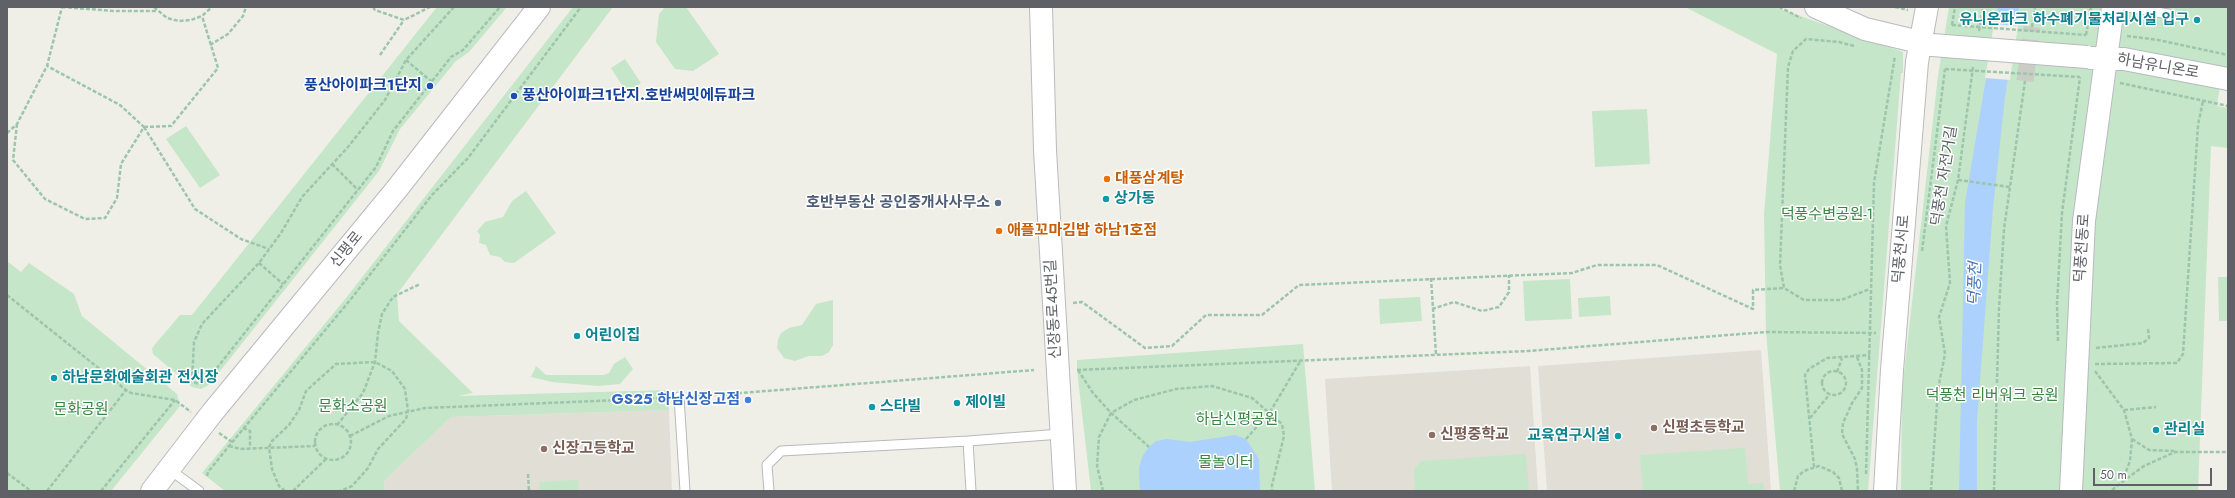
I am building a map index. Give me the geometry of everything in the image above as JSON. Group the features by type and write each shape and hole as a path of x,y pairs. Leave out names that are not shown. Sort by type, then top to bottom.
{"street":[{"name":"신평로","path":"152,491 212,413 396,190 539,7"},
{"name":"신장동로45번길","path":"1041,7 1045,150 1065,491"},
{"path":"1816,7 1865,29 1926,43"},
{"name":"덕풍천동로","path":"2070,491 2091,64 2113,7"},
{"name":"덕풍천서로","path":"1885,491 1893,354 1926,43 1917,8"},
{"name":"하남유니온로","path":"1926,43 2091,64 2124,59 2228,79"}],"lane":[{"path":"2128,7 2168,14"},
{"path":"679,397 685,491"},
{"path":"769,491 768,465 781,451 968,441 1061,434"},
{"path":"968,441 971,491"},
{"path":"169,469 199,491"}],"path":[{"path":"7,133 17,124 47,66 62,7 114,12 157,11"},
{"path":"154,7 167,18 179,21 191,20 202,16 212,7"},
{"path":"210,45 228,34 243,16 246,7"},
{"path":"373,7 375,10 404,20"},
{"path":"380,55 404,20 430,7"},
{"path":"454,7 406,60 385,100 348,147 302,197 281,233 269,250 202,324 194,342 192,381 198,384 205,382 376,167 393,131 451,57 463,50 500,7"},
{"path":"207,476 208,472 243,428 351,299 432,195 468,158 581,7"},
{"path":"1896,7 1917,8"},
{"path":"1955,7 1952,25 2086,35 2091,7"},
{"path":"1978,37 1983,7"},
{"path":"2032,27 2035,7"},
{"path":"144,127 171,126 218,68 202,16"},
{"path":"2128,37 2158,40 2228,55"},
{"path":"1784,288 1780,265 1788,67 1793,51 1806,39 1839,42 1860,48"},
{"path":"1866,478 1874,183 1895,56 1888,55"},
{"path":"406,60 432,82"},
{"name":"덕풍천 자전거길","path":"1931,491 1938,389 1945,354 1939,317 1950,283 1946,226 1958,180 1974,60"},
{"path":"1946,69 2091,64"},
{"path":"47,66 120,105 144,127 195,209 241,239 269,250"},
{"path":"1994,491 1999,308 2004,229 2025,81"},
{"path":"2119,83 2228,106"},
{"path":"2090,364 2177,363 2183,354 2198,125 2203,101"},
{"path":"17,124 13,160 45,199 85,219 105,218 117,198 121,164 144,127"},
{"path":"332,164 358,190"},
{"path":"1958,180 2010,187"},
{"path":"258,263 283,284"},
{"path":"1073,303 1082,302 1146,348 1172,346 1206,314 1262,315 1299,285 1572,273 1597,265 1657,265 1753,309 1753,290 1784,288 1804,300 1841,300 1870,289"},
{"path":"1432,309 1454,302 1482,311 1499,307 1508,292 1509,275"},
{"path":"1431,278 1436,354"},
{"path":"337,425 363,393 375,362 378,332 382,314 386,306 394,297 420,284"},
{"path":"7,295 126,390 131,393 175,400 101,491"},
{"path":"2094,354 2096,348 2143,343 2149,338 2148,328"},
{"path":"1149,447 1111,413 1093,393 1077,370 1528,351 1766,332 1877,333"},
{"path":"1814,467 1805,375 1817,362 1827,358 1870,355"},
{"path":"1857,357 1862,370 1862,388 1852,403 1843,423 1842,434 1855,460 1858,491"},
{"path":"1837,372 1842,358"},
{"path":"2090,364 2092,359"},
{"path":"1246,439 1270,412 1301,360"},
{"path":"285,491 279,486 272,469 270,447 272,442 289,425 299,410 306,392 336,364 375,362 392,371 405,389 406,419 378,449 368,468 352,486 340,491"},
{"path":"2090,364 2124,410 2132,439 2130,461 2122,482"},
{"path":"1829,372 1837,372 1845,379 1846,386 1838,394 1830,394 1824,389 1824,378 1829,372"},
{"path":"1103,491 1098,466 1099,437 1111,413 1134,400 1176,389 1212,386 1252,398 1270,412 1282,424 1284,436 1272,485 1272,491"},
{"path":"46,491 126,390"},
{"path":"1809,418 1830,394"},
{"path":"2124,410 2156,407"},
{"path":"331,424 337,425 347,431 351,442 348,453 338,460 326,459 321,456 315,446 316,434 331,424"},
{"path":"243,428 250,431 250,448"},
{"path":"2132,439 2149,450 2175,452 2228,452"},
{"path":"229,446 240,449 315,446"},
{"path":"2111,491 2144,466 2175,452"},
{"path":"293,491 326,459"},
{"path":"1794,491 1798,476 1804,471 1814,467 1827,468 1833,472 1839,478 1842,491"},
{"path":"7,473 31,491"},
{"path":"528,474 529,491"}],"shaded area":[{"name":"신평초등학교","path":"1761,350 1771,491 1547,491 1538,366"},
{"name":"신평중학교","path":"1530,366 1538,491 1332,491 1325,379"},
{"name":"신장고등학교","path":"669,410 672,491 385,491 384,481 451,417"}],"green space":[{"path":"437,7 507,7 469,52 456,61 400,129 379,171 209,385 201,389 192,387 153,354 152,348 180,315 192,315"},
{"name":"문화소공원","path":"573,7 613,7 397,294 399,321 473,393 458,396 668,390 669,410 451,417 384,481 385,491 225,491 202,473 346,298"},
{"path":"665,7 686,7 719,54 693,71 675,69 656,42 659,14"},
{"name":"덕풍수변공원-1","path":"1685,7 1774,7 1903,52 1903,73 1901,73 1868,491 1780,491 1766,332 1764,215 1777,54"},
{"name":"덕풍천 리버워크 공원","path":"1949,7 2228,7 2228,71 2222,70 2217,106 2228,108 2228,148 2211,146 2198,491 1901,491 1902,390 1938,76"},
{"path":"625,59 641,83 627,93 611,68"},
{"path":"1647,109 1650,164 1595,167 1592,111"},
{"path":"186,126 220,175 200,188 166,139"},
{"path":"526,191 556,233 514,263 505,262 500,257 490,255 486,245 479,243 480,235 477,231 485,222 503,217 512,201"},
{"name":"문화공원","path":"7,261 21,272 29,263 74,294 82,316 177,394 180,406 111,491 7,491"},
{"path":"2218,277 2228,277 2228,321 2219,321"},
{"path":"1570,279 1572,319 1525,321 1523,281"},
{"path":"1610,296 1611,315 1579,317 1578,298"},
{"path":"1420,297 1422,321 1380,324 1379,299"},
{"path":"833,300 833,345 829,352 822,356 809,356 795,361 784,358 777,348 781,333 789,328 802,325 816,304"},
{"name":"하남신평공원","path":"1303,344 1315,491 1091,491 1077,360"},
{"path":"625,357 633,369 620,384 598,386 552,382 531,377 536,366 546,375 603,375 609,373 614,364"},
{"path":"1745,448 1748,484 1763,483 1764,491 1643,491 1640,455"},
{"path":"1526,454 1529,491 1415,491 1414,470 1421,461"},
{"path":"578,480 579,491 540,491 539,482"}],"water":[{"name":"덕풍천","path":"1998,7 2019,7 2005,97 1993,208 1977,421 1977,491 1959,491 1965,203"},
{"name":"물놀이터","path":"1235,435 1246,439 1259,459 1260,491 1140,491 1139,468 1142,457 1149,447 1156,441 1167,439 1190,442"}],"pier":[{"path":"1994,24 2018,26 2010,80 1985,78"}],"tunnel":[{"path":"2025,81 2032,27"}],"place":[{"name":"유니온파크 하수폐기물처리시설 입구","path":"2197,20"},
{"name":"풍산아이파크1단지","path":"430,86"},
{"name":"풍산아이파크1단지.호반써밋에듀파크","path":"514,96"},
{"name":"대풍삼계탕","path":"1107,179"},
{"name":"상가동","path":"1106,199"},
{"name":"호반부동산 공인중개사사무소","path":"998,203"},
{"name":"애플꼬마김밥 하남1호점","path":"999,231"},
{"name":"어린이집","path":"577,336"},
{"name":"하남문화예술회관 전시장","path":"54,378"},
{"name":"GS25 하남신장고점","path":"748,400"},
{"name":"제이빌","path":"957,403"},
{"name":"스타빌","path":"872,407"},
{"name":"신평초등학교","path":"1654,428"},
{"name":"관리실","path":"2156,430"},
{"name":"신평중학교","path":"1432,435"},
{"name":"교육연구시설","path":"1618,436"},
{"name":"신장고등학교","path":"544,449"}]}
